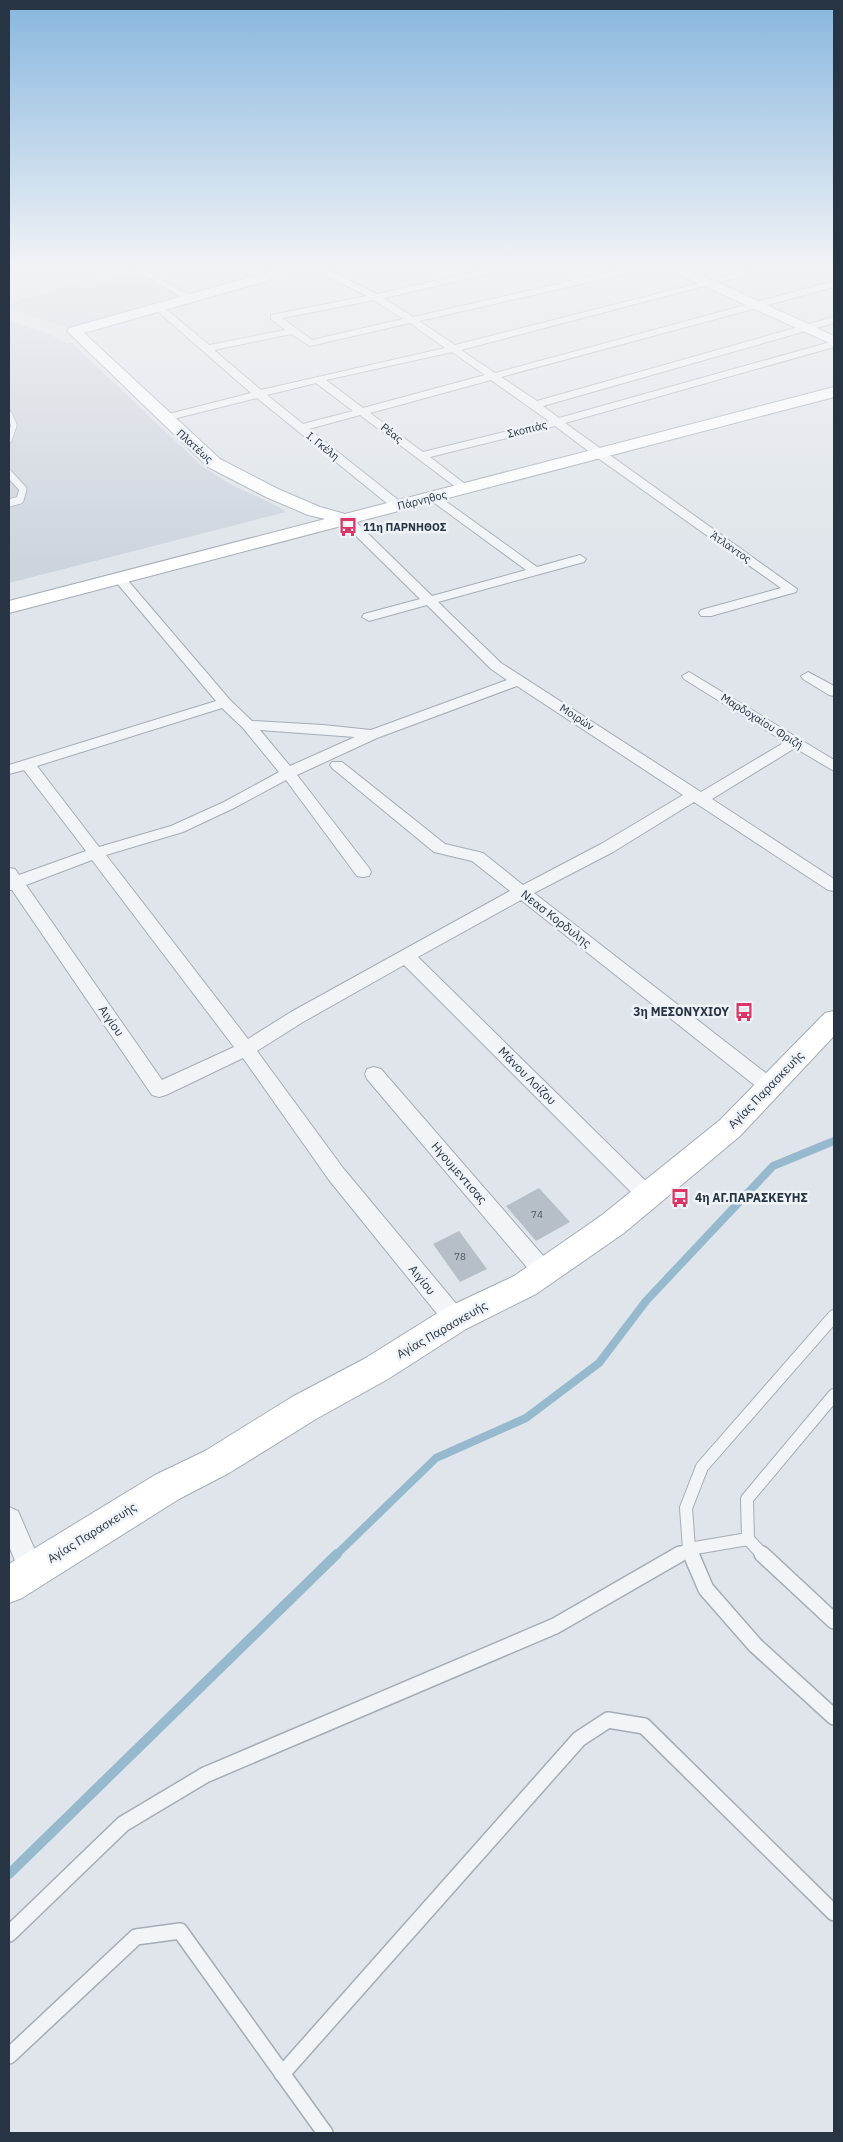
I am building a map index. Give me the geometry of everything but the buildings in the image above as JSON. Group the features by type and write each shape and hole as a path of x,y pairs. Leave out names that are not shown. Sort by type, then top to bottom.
{"street":[{"name":"Πλατέως","path":"111,366 204,456 222,468 298,504 343,519"},
{"name":"Ι. Γκέλη","path":"226,366 398,506"},
{"path":"165,418 376,366"},
{"path":"478,366 535,405 599,454"},
{"path":"301,428 531,366"},
{"path":"535,405 673,366"},
{"name":"Σκοπιάς","path":"421,456 557,422 751,366"},
{"name":"Ρέας","path":"318,379 364,411 465,489"},
{"name":"Πάρνηθος","path":"12,605 120,579 343,519 465,489 834,392"},
{"name":"Άτλαντος","path":"599,454 790,589 706,613"},
{"path":"433,497 535,571"},
{"name":"Μοιρών","path":"343,519 496,666 834,886"},
{"path":"369,617 580,559"},
{"path":"120,579 225,703 248,725 288,773 363,872"},
{"name":"Μαρδοχαίου Φριζή","path":"689,676 834,766"},
{"path":"808,676 834,692"},
{"path":"11,880 177,829 230,805 288,773 372,735 519,680"},
{"path":"9,770 225,703"},
{"path":"248,725 323,729 372,735"},
{"path":"246,1049 297,1017 522,892 607,848 794,742"},
{"name":"Αιγίου","path":"28,765 246,1049 336,1174 455,1320"},
{"name":"Νεασ Κορδυλης","path":"337,765 440,848 477,857 770,1086"},
{"name":"Αιγίου","path":"11,880 159,1090 246,1049"},
{"name":"Μάνου Λοίζου","path":"406,956 648,1196"},
{"name":"Αγίας Παρασκευής","path":"20,1578 167,1487 217,1462 304,1408 376,1368 455,1320 525,1285 544,1272 613,1224 730,1128 834,1020"},
{"name":"Ηγουμεντισας","path":"374,1074 544,1272"},
{"path":"9,1519 20,1578"}],"lane":[{"path":"9,414 14,425 9,440"},
{"path":"9,473 23,490 20,500 9,503"},
{"path":"834,1316 702,1466 686,1508 689,1549 706,1589 755,1645 834,1717"},
{"path":"834,1395 747,1499 748,1539 774,1568 834,1621"},
{"path":"9,1934 123,1824 205,1775 555,1626 689,1549 748,1539"},
{"path":"282,2074 579,1739 608,1720 644,1726 834,1913"},
{"path":"9,2056 136,1937 180,1930 325,2133"}],"shaded area":[{"path":"9,366 96,366 203,467 232,485 286,512 9,583"}],"waterway":[{"path":"336,1555 436,1458 526,1418 599,1363 646,1301 773,1166 834,1141"},
{"path":"9,1874 337,1554"}],"place":[{"name":"11η ΠΑΡΝΗΘΟΣ","path":"348,527"},
{"name":"3η ΜΕΣΟΝΥΧΙΟΥ","path":"744,1012"},
{"name":"4η ΑΓ.ΠΑΡΑΣΚΕΥΗΣ","path":"680,1198"}]}
